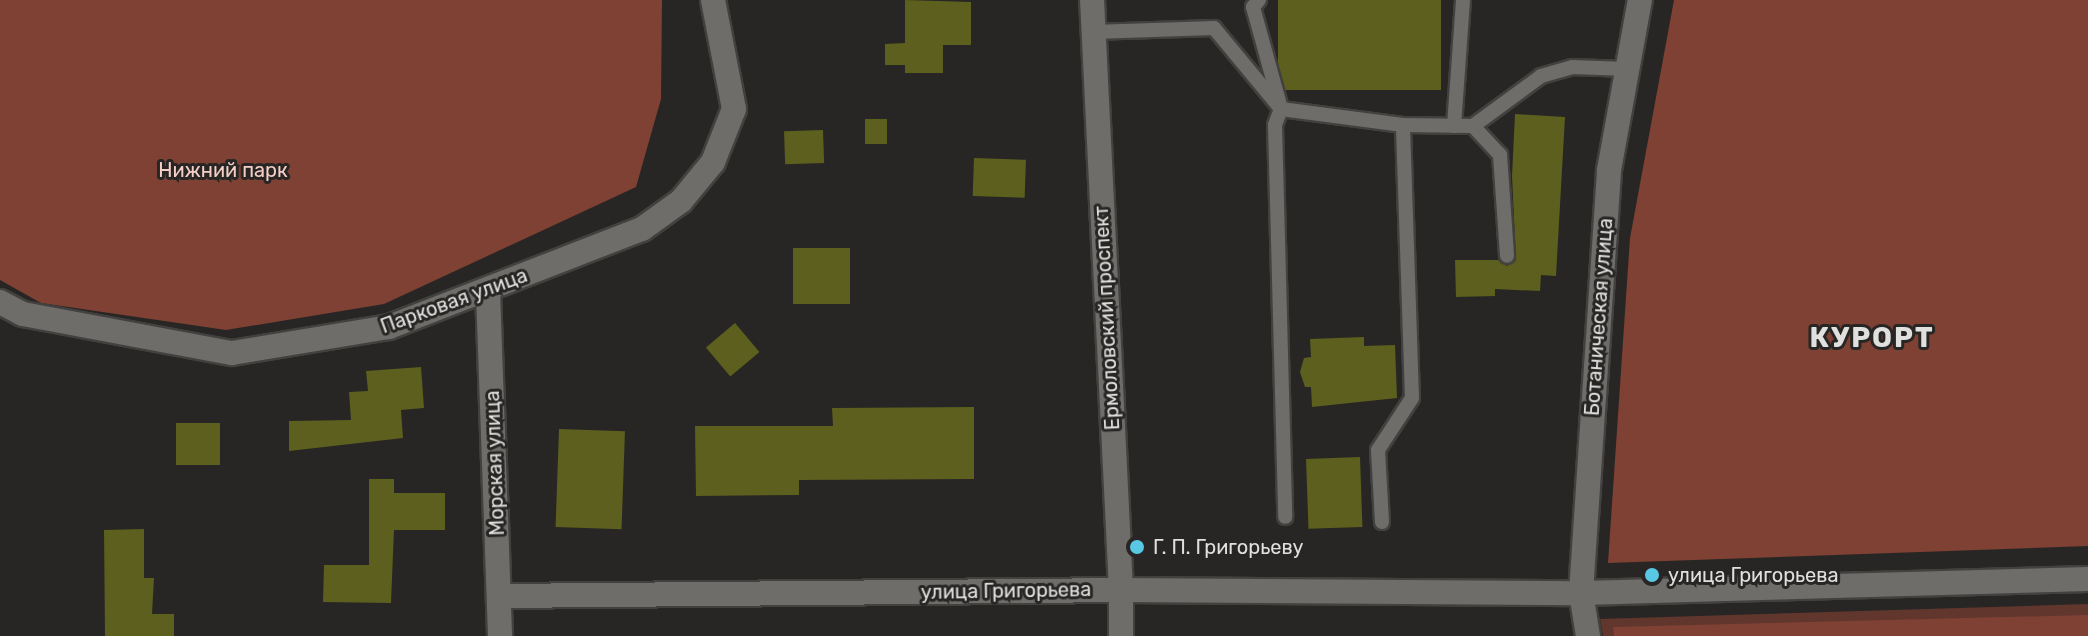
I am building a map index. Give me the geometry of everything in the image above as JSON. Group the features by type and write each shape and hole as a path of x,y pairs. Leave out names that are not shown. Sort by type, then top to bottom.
{"street":[{"name":"Парковая улица","path":"0,302 23,314 232,353 389,327 642,229 681,201 713,162 734,109 713,0"},
{"name":"Ермоловский проспект","path":"1092,0 1121,636"},
{"name":"Ботаническая улица","path":"1588,636 1581,593 1609,170 1640,0"},
{"name":"Морская улица","path":"488,291 500,636"},
{"name":"улица Григорьева","path":"500,596 1121,590 1581,593 2088,579"}],"lane":[{"path":"1259,0 1253,7 1281,109 1275,125 1285,517"},
{"path":"1454,126 1463,0"},
{"path":"1093,32 1214,28 1281,109 1403,125 1473,126 1541,76 1572,67 1627,69"},
{"path":"1382,522 1378,450 1412,398 1403,125"},
{"path":"1473,126 1500,155 1507,256"}],"shaded area":[{"path":"2088,604 2088,636 1603,636 1600,619"}],"green space":[{"name":"Нижний парк","path":"0,0 662,0 661,99 636,187 384,304 226,330 41,303 0,280"},
{"path":"1674,0 2088,0 2088,546 1608,563 1630,238"},
{"path":"2088,615 2088,636 1614,636 1613,627"}],"building":[{"path":"905,0 971,2 971,45 943,45 943,73 905,73 905,65 885,65 885,44 905,43"},
{"path":"1278,0 1441,0 1441,90 1278,90"},
{"path":"1515,114 1565,117 1556,276 1541,275 1540,291 1495,289 1495,296 1456,297 1455,260 1498,260 1507,266 1516,260 1512,176"},
{"path":"865,119 887,119 887,144 865,144"},
{"path":"823,130 824,163 785,164 784,131"},
{"path":"974,158 1026,160 1025,198 973,196"},
{"path":"793,248 850,248 850,304 793,304"},
{"path":"735,323 759,352 730,377 706,347"},
{"path":"1364,337 1364,346 1395,345 1397,398 1312,407 1311,387 1305,387 1300,372 1304,358 1311,357 1310,339"},
{"path":"421,367 424,408 401,410 403,438 289,451 289,421 351,420 349,392 368,391 366,371"},
{"path":"974,407 974,479 799,480 799,495 696,496 695,426 833,426 832,408"},
{"path":"176,423 220,423 220,465 176,465"},
{"path":"559,429 625,431 622,529 556,527"},
{"path":"1360,457 1362,527 1308,529 1306,459"},
{"path":"369,479 394,479 394,493 445,493 445,530 394,530 391,603 323,602 324,565 369,565"},
{"path":"144,529 144,578 154,578 152,614 174,614 174,636 105,636 104,530"}],"place":[{"name":"Г. П. Григорьеву","path":"1137,547"},
{"name":"улица Григорьева","path":"1652,575"}],"district":[{"name":"КУРОРТ","path":"1872,338"}]}
